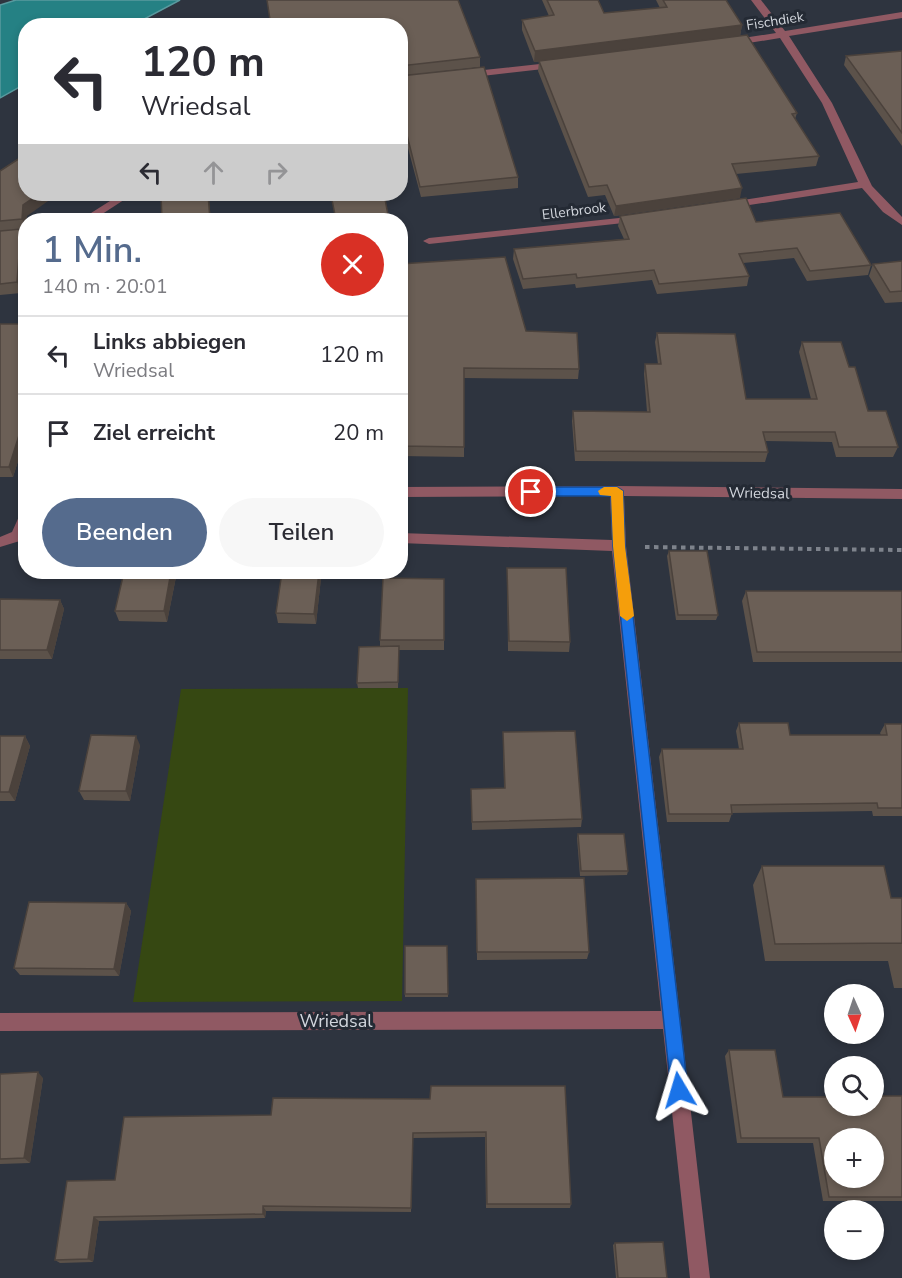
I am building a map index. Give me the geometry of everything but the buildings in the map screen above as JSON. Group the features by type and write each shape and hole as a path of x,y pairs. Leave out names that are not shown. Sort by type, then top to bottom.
{"street":[{"path":"756,0 785,35 836,119 864,184 882,207 902,222"},
{"name":"Fischdiek","path":"719,45 902,15"},
{"path":"456,75 570,64"},
{"path":"722,206 864,184"},
{"path":"97,213 117,201"},
{"name":"Ellerbrook","path":"429,241 651,217"},
{"path":"617,491 619,546 700,1278"},
{"name":"Wriedsal","path":"408,492 617,491 902,494"},
{"path":"0,542 18,537"},
{"path":"408,538 619,546"},
{"name":"Wriedsal","path":"0,1022 672,1020"}],"path":[{"path":"619,546 902,550"}],"shaded area":[{"path":"16,0 180,0 146,18 18,18 18,88 0,98 0,5"},
{"path":"408,688 402,1001 133,1002 181,689"}],"slow traffic":[{"path":"604,491 617,491 619,546 627,616"}],"route":[{"path":"531,492 617,491 619,546 679,1090"}]}
